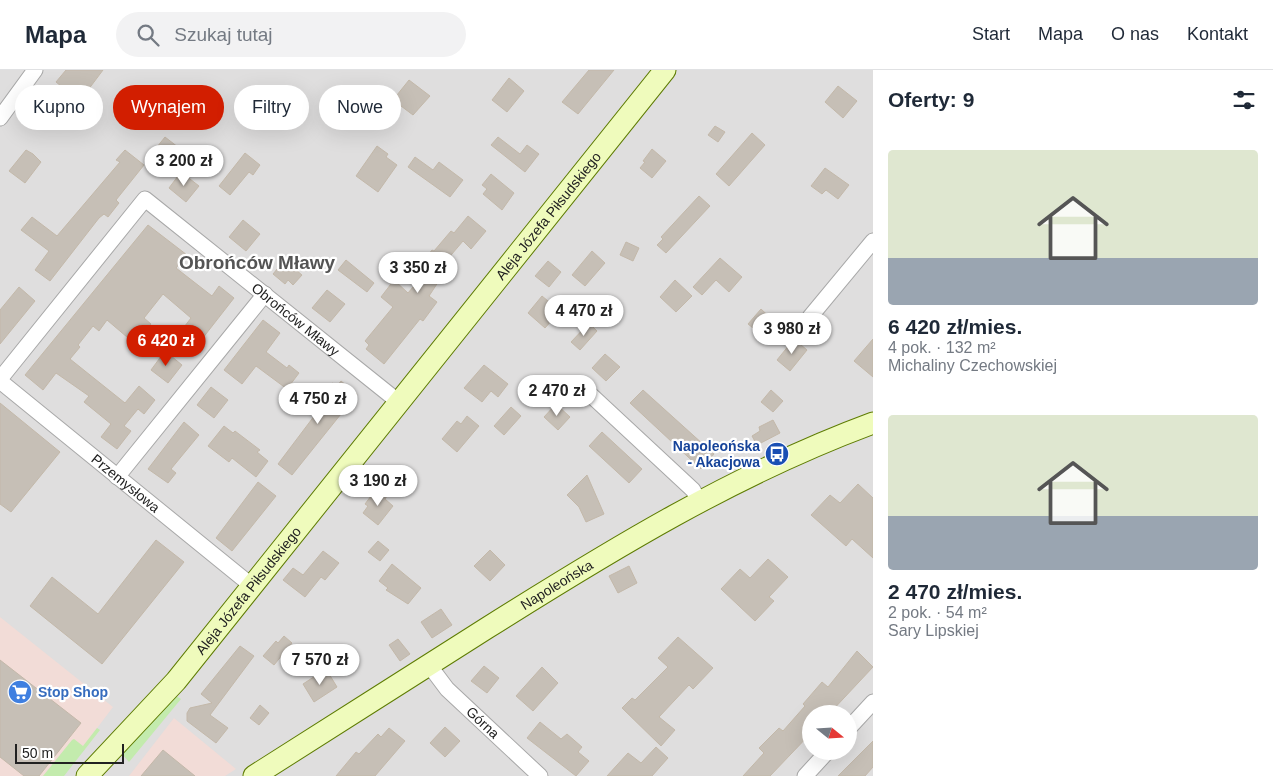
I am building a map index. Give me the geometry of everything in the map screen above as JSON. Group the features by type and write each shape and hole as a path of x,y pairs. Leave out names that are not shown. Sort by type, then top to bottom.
{"main road":[{"name":"Aleja Józefa Piłsudskiego","path":"86,776 176,681 400,404 664,70"},
{"name":"Napoleońska","path":"254,776 575,572 699,501 774,464 873,423"}],"street":[{"path":"0,118 35,70"},
{"name":"Obrońców Mławy","path":"0,380 145,199 400,404"},
{"path":"810,317 873,241"},
{"path":"117,477 264,294"},
{"name":"Przemysłowa","path":"0,380 252,586"},
{"path":"579,384 693,490 699,501"},
{"name":"Górna","path":"429,665 447,689 540,776"},
{"path":"858,718 873,702"},
{"path":"805,776 820,760"}],"shaded area":[{"path":"0,70 873,70 873,776 0,776"},
{"path":"0,617 113,707 61,776 0,776"},
{"path":"174,718 236,769 225,776 129,776"}],"green space":[{"path":"176,696 181,699 129,762 122,754"},
{"path":"97,728 100,730 64,776 43,776 72,740 74,739 83,746"}],"building":[{"path":"66,70 103,70 92,85 60,85 56,82"},
{"path":"589,70 614,70 578,114 562,102"},
{"path":"509,78 524,91 507,112 492,100"},
{"path":"409,80 430,96 413,115 401,106 401,90"},
{"path":"838,86 857,101 843,118 825,102"},
{"path":"715,126 725,132 718,142 708,135"},
{"path":"752,133 765,145 729,186 716,174"},
{"path":"165,137 183,151 170,166 153,152"},
{"path":"498,137 520,154 527,145 539,154 525,172 491,145"},
{"path":"377,146 388,154 386,157 397,165 378,192 356,176"},
{"path":"652,149 666,161 652,178 640,168"},
{"path":"26,150 41,162 25,183 9,171"},
{"path":"125,150 144,165 116,200 119,203 108,217 104,214 99,218 50,281 35,270 49,251 21,230 32,217 57,236 120,162 116,160"},
{"path":"245,153 260,165 253,175 249,172 230,195 219,186"},
{"path":"415,157 433,170 439,162 463,180 450,197 408,167"},
{"path":"825,168 849,185 838,199 826,190 822,194 811,186"},
{"path":"181,172 199,186 186,202 169,188"},
{"path":"491,174 514,193 502,210 483,194 487,189 482,185"},
{"path":"699,196 710,206 666,253 657,245 663,239 661,237"},
{"path":"468,216 486,231 471,249 463,241 446,261 450,264 429,296 437,302 423,321 420,319 384,364 366,349 369,345 365,341 393,307 381,297 394,280 408,293 413,287 416,289 429,271 421,264 432,250 434,251 451,231 454,233"},
{"path":"243,220 260,234 246,251 229,237"},
{"path":"148,225 187,255 176,268 212,296 219,286 234,298 195,348 178,335 191,318 163,294 144,318 151,324 134,343 107,320 99,331 93,326 78,345 80,347 70,359 125,403 139,386 155,400 144,414 138,409 124,426 131,431 117,449 101,437 111,424 84,402 89,396 56,373 43,390 25,375"},
{"path":"626,242 639,248 633,261 620,255"},
{"path":"592,251 605,263 585,286 572,275"},
{"path":"287,257 299,267 296,270 302,275 293,285 288,280 285,284 273,274"},
{"path":"720,258 742,277 729,292 716,280 702,295 693,287"},
{"path":"346,260 374,283 367,292 338,270"},
{"path":"548,261 561,272 549,287 535,276"},
{"path":"675,280 692,296 676,312 660,297"},
{"path":"19,287 35,301 0,344 0,310"},
{"path":"327,290 345,304 330,322 312,308"},
{"path":"542,296 560,311 545,328 528,313"},
{"path":"761,309 775,322 763,336 748,324"},
{"path":"263,320 280,333 266,352 287,368 289,365 299,373 287,389 256,366 242,384 224,370"},
{"path":"589,323 597,331 580,350 571,342"},
{"path":"794,339 807,350 790,371 777,360"},
{"path":"873,339 873,377 854,361"},
{"path":"165,351 182,365 168,383 151,370"},
{"path":"605,354 620,367 606,381 592,368"},
{"path":"484,365 508,384 498,397 491,391 482,402 464,388"},
{"path":"341,381 357,394 292,475 278,464 321,407 316,403 332,383 337,386"},
{"path":"211,387 228,400 214,418 197,405"},
{"path":"643,390 714,454 701,469 630,403"},
{"path":"771,390 783,401 773,412 761,402"},
{"path":"0,403 60,452 11,512 0,504"},
{"path":"556,404 570,417 558,430 544,417"},
{"path":"511,407 521,416 504,435 494,426"},
{"path":"467,416 479,426 457,452 442,439 457,421 461,424"},
{"path":"773,420 780,433 757,445 752,436 760,431 759,427"},
{"path":"184,422 199,435 171,469 176,473 168,483 148,469"},
{"path":"224,426 233,433 235,431 260,450 257,452 268,461 256,477 232,458 229,462 208,446"},
{"path":"602,432 642,469 629,483 589,446"},
{"path":"587,475 604,514 586,522 579,507 567,495"},
{"path":"258,482 276,496 232,551 216,538"},
{"path":"858,484 873,498 873,558 852,539 846,546 811,515 830,495 840,503"},
{"path":"377,488 387,496 385,499 393,506 378,525 363,513 368,506 365,504"},
{"path":"156,540 184,562 102,664 30,606 52,577 98,614"},
{"path":"378,541 389,550 380,561 368,552"},
{"path":"490,550 505,565 490,581 474,566"},
{"path":"323,551 339,563 325,580 321,577 305,597 283,580 293,568 303,575"},
{"path":"768,559 788,577 769,597 774,601 755,621 721,589 740,569 750,578"},
{"path":"392,564 421,588 408,604 386,590 388,588 379,581"},
{"path":"629,566 637,583 618,593 609,576"},
{"path":"441,609 452,625 432,638 421,622"},
{"path":"284,636 292,643 274,665 263,656 276,641 278,643"},
{"path":"678,637 713,668 693,689 689,685 659,717 675,730 661,746 622,708 632,698 635,700 668,667 658,658"},
{"path":"398,639 410,654 400,661 389,645"},
{"path":"240,646 254,656 210,715 228,728 216,743 187,721 187,713 190,708 212,703 201,694"},
{"path":"857,651 873,667 837,705 803,704 822,682 828,687"},
{"name":"Stop Shop","path":"0,660 81,723 39,776 24,776 0,757"},
{"path":"484,666 499,678 487,693 471,681"},
{"path":"542,667 558,683 533,711 516,696"},
{"path":"326,669 337,687 314,702 303,684"},
{"path":"260,705 269,713 259,725 250,718"},
{"path":"802,709 802,742 770,776 743,776 764,753 759,748 779,728 783,731"},
{"path":"540,722 561,739 567,734 582,747 578,752 589,761 576,776 527,738"},
{"path":"445,727 460,741 445,757 430,743"},
{"path":"389,728 405,741 375,776 336,776 356,752 359,754 378,734 381,737"},
{"path":"873,741 873,767 865,776 838,776 854,760 858,760 858,756"},
{"path":"656,747 668,758 652,776 607,776 628,753 641,763"},
{"path":"163,750 195,776 141,776"}],"place":[{"name":"Napoleońska - Akacjowa","path":"777,454"},
{"name":"Stop Shop","path":"20,692"}],"district":[{"name":"Obrońców Mławy","path":"257,262"}]}
